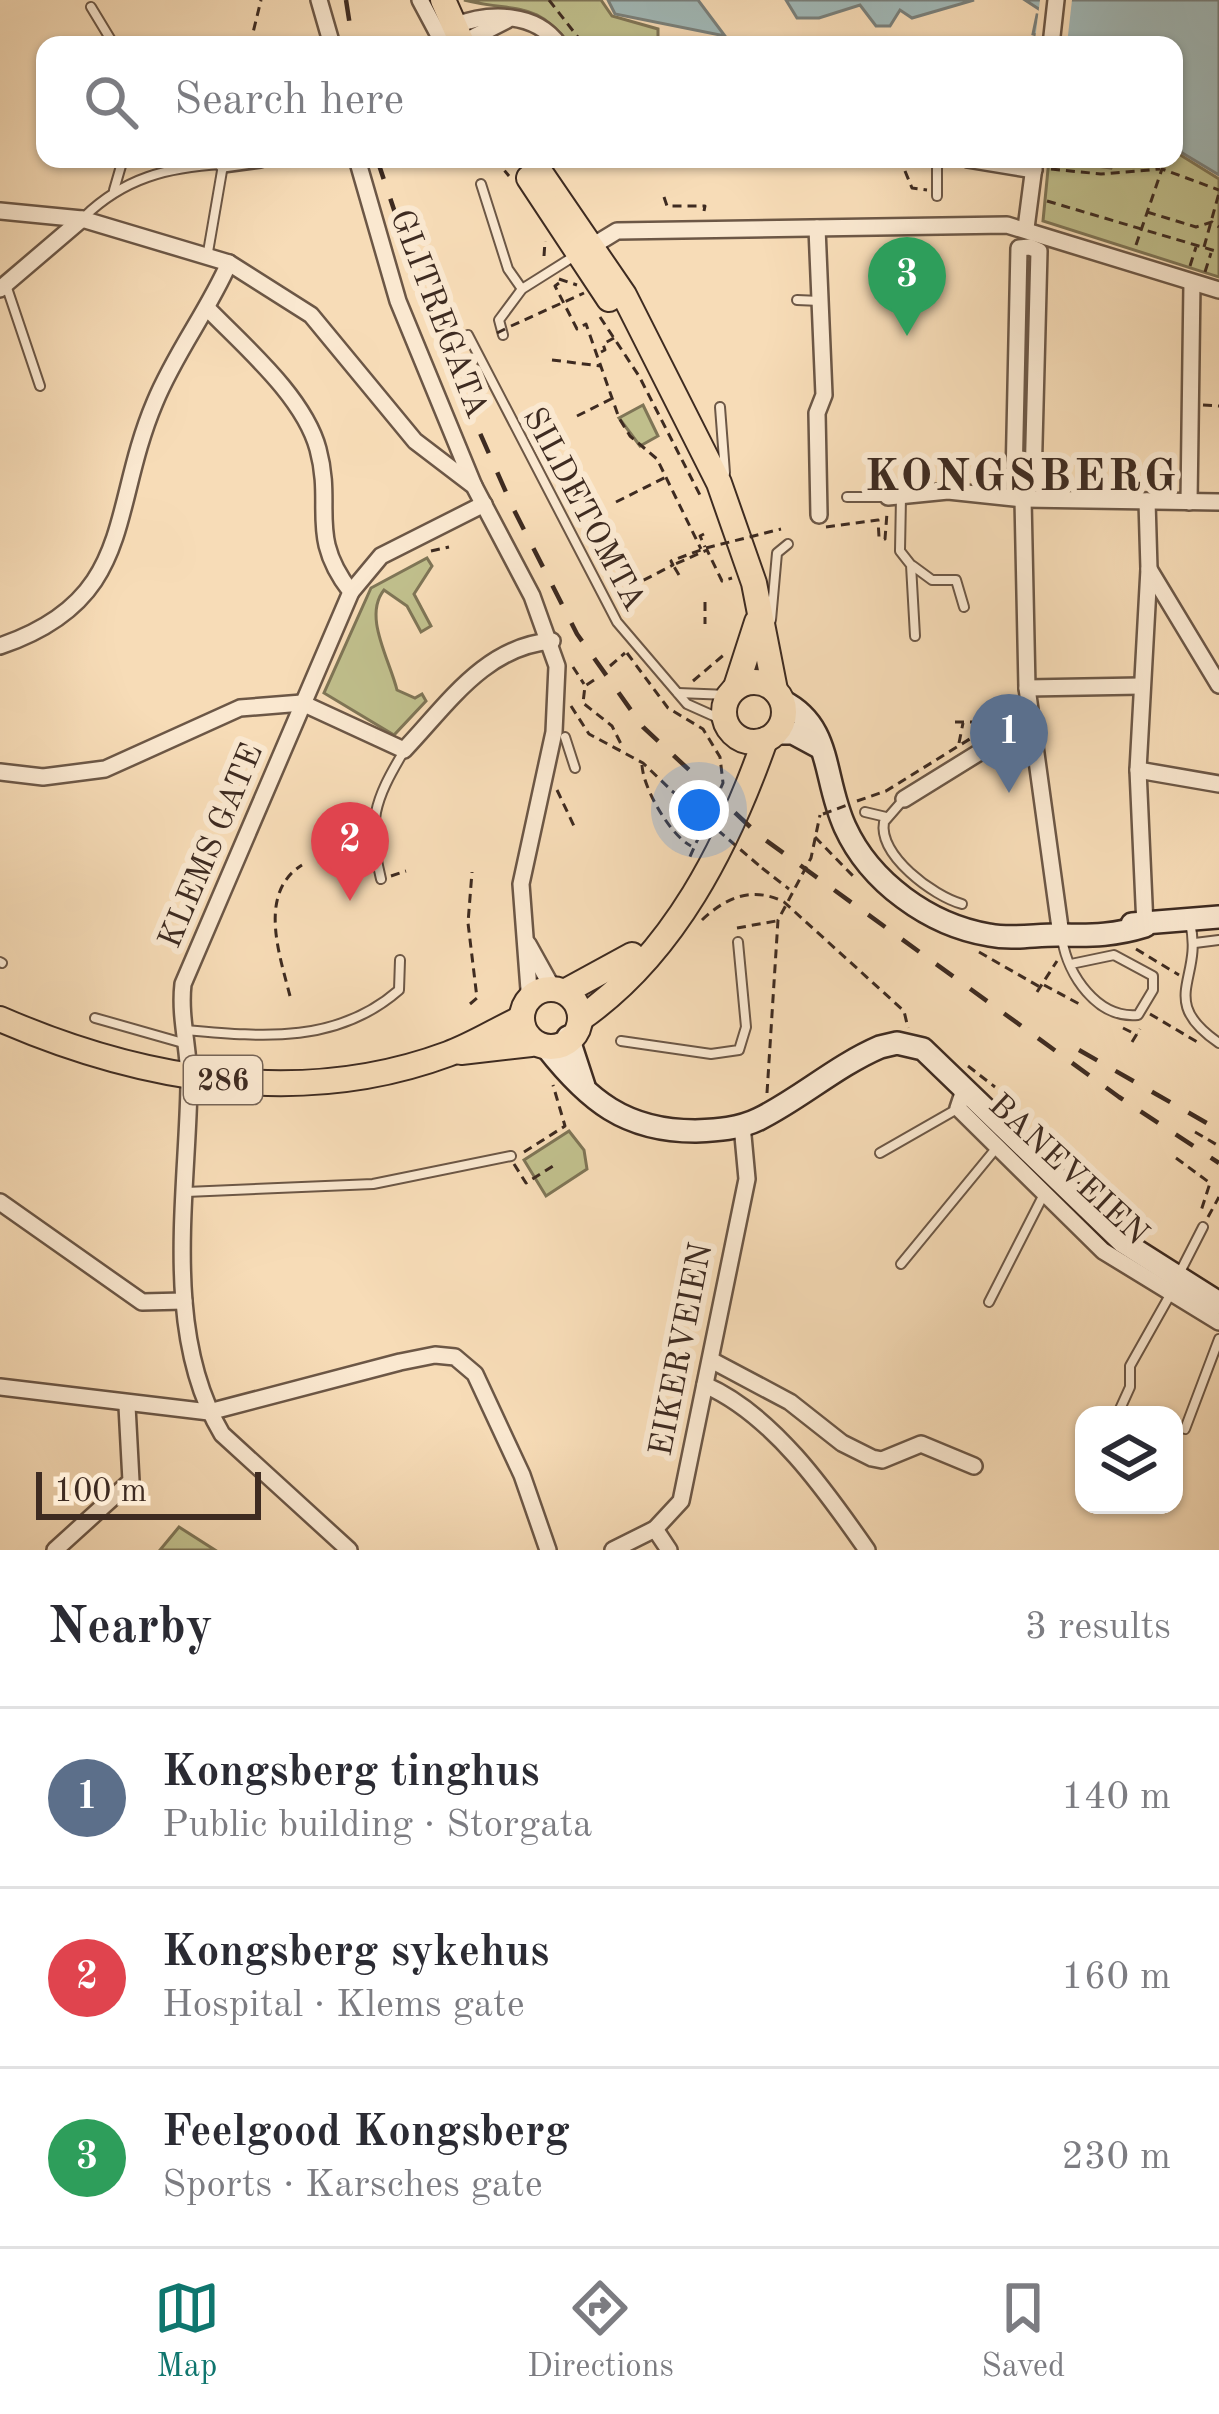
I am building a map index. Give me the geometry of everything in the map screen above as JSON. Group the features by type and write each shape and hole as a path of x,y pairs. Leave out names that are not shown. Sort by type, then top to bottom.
{"main road":[{"path":"443,0 455,36"},
{"name":"286","path":"0,1018 105,1060 190,1077 336,1079 452,1053 556,1037 604,1001 664,934 709,871 771,736 783,721 760,608 731,514 626,335 635,317 533,168"},
{"path":"740,803 728,726 733,691 760,608"},
{"path":"733,691 756,682 815,724 850,836 897,892 939,918 988,935 1063,942 1088,926 1192,932 1219,917"},
{"path":"728,726 743,740 793,734 819,747"},
{"name":"286","path":"452,1053 559,990 601,977 664,934"},
{"path":"556,1037 578,1003 559,990"},
{"path":"526,1010 522,1032 556,1037"},
{"path":"556,1037 586,1092 615,1116 651,1128 742,1126 853,1059 907,1037"},
{"name":"BANEVEIEN","path":"907,1037 934,1054 962,1098 1173,1286 1219,1303"}],"street":[{"path":"319,0 329,36"},
{"path":"420,0 452,36"},
{"path":"1052,36 1056,0"},
{"path":"466,36 508,20 539,24 550,36"},
{"name":"GLITREGATA","path":"360,168 398,301 474,486 552,641"},
{"path":"1026,228 1039,168"},
{"path":"0,212 82,218 229,262 310,315 415,441 474,486"},
{"path":"3,287 82,218"},
{"path":"586,250 617,231 703,235 817,227 1026,228 1131,264 1196,276 1219,290"},
{"path":"817,227 822,307 819,521"},
{"path":"1023,493 1034,482 1039,251 1030,247 1019,248 1014,479 1023,493 1030,721 1063,942"},
{"path":"0,646 62,617 101,575 118,538 151,410 229,262"},
{"path":"1189,502 1196,276"},
{"path":"208,309 307,425 319,450 330,564 351,592 381,556 484,504"},
{"path":"895,496 948,491 1219,502"},
{"path":"1145,926 1138,770 1149,569 1147,501"},
{"path":"1149,569 1219,685"},
{"name":"KLEMS GATE","path":"344,1549 244,1459 209,1412 189,1342 184,1301 190,1077 182,1028 183,984 199,938 351,592"},
{"path":"0,772 43,777 105,769 240,708 302,703 404,750 487,664 514,647 552,641 560,691 521,884 526,1010"},
{"path":"1027,688 1142,686"},
{"path":"904,799 1030,721"},
{"path":"1138,770 1219,784"},
{"path":"525,938 559,990"},
{"name":"BANEVEIEN","path":"962,1098 999,1145 1103,1251 1173,1286 1219,1322"},
{"name":"EIKERVEIEN","path":"656,1529 681,1501 747,1179 742,1126"},
{"path":"0,1202 142,1302 184,1301"},
{"path":"0,1388 209,1412 400,1362 435,1355 455,1357 475,1374 522,1475 548,1550"},
{"path":"711,1360 790,1402 842,1443 872,1458 882,1460 921,1444 974,1466"},
{"path":"705,1385 747,1407 836,1505 867,1550"},
{"path":"55,1550 130,1481 127,1406"},
{"path":"613,1550 656,1529 669,1550"}],"lane":[{"path":"92,7 109,36"},
{"path":"114,190 120,168"},
{"path":"82,218 114,190 174,168"},
{"path":"208,252 223,168"},
{"path":"937,168 937,196"},
{"path":"481,184 508,269 522,289"},
{"path":"503,332 499,320 522,289 586,250"},
{"path":"3,287 40,386"},
{"path":"797,300 822,307"},
{"path":"804,312 822,307"},
{"name":"SILDETOMTA","path":"471,340 604,600 687,704 728,726"},
{"path":"720,406 723,468 734,496 731,514"},
{"path":"847,497 895,496 900,551 932,580 956,580 964,607"},
{"path":"768,645 777,553 788,544"},
{"path":"911,565 915,636"},
{"path":"677,693 733,691"},
{"path":"565,737 575,768"},
{"path":"381,879 370,833 381,790 404,750"},
{"path":"904,799 886,817 882,831 889,849 936,893 962,904"},
{"path":"865,812 886,817"},
{"path":"1219,940 1192,932 1185,1007 1198,1028 1219,1042"},
{"path":"621,1041 711,1054 739,1050 746,1027 738,942"},
{"path":"1063,942 1072,964 1084,992 1126,1016 1138,1015 1154,990 1153,976 1114,955 1072,964"},
{"path":"95,1018 272,1036 343,1027 374,1012 399,990 400,960"},
{"path":"880,1153 962,1098"},
{"path":"902,1264 999,1145"},
{"path":"186,1192 373,1184 511,1156"},
{"path":"989,1302 1045,1193"},
{"path":"1121,1406 1130,1387 1130,1366 1203,1227"},
{"path":"1185,1429 1219,1339"}],"path":[{"path":"252,36 261,0"},
{"path":"550,0 577,36"},
{"path":"1054,168 1101,174 1162,169 1219,191 1204,248"},
{"path":"1131,264 1162,169"},
{"path":"905,171 908,185 923,188"},
{"path":"664,197 667,206 705,206 703,235"},
{"path":"1047,200 1219,252"},
{"path":"1145,212 1196,227 1210,223 1219,227"},
{"path":"1196,245 1196,276"},
{"path":"1196,276 1212,250"},
{"path":"680,473 688,470 657,417 626,335 576,284 560,280 555,286 577,329 586,325 611,399 630,436 658,459 722,581 733,578 737,592"},
{"path":"471,340 503,332 584,293"},
{"path":"599,353 626,335"},
{"path":"552,360 603,366"},
{"path":"577,416 611,399"},
{"path":"616,502 668,476"},
{"path":"819,521 878,520"},
{"path":"680,575 671,561 781,529"},
{"path":"704,534 705,550"},
{"path":"423,549 449,548"},
{"path":"604,600 673,565"},
{"path":"705,602 705,624"},
{"path":"691,687 698,673 730,649"},
{"path":"610,666 626,652"},
{"path":"570,683 569,660 585,686 585,709 612,726 622,744 618,752"},
{"path":"585,686 594,680"},
{"path":"766,1107 768,991 778,920 790,890 809,863 815,819 886,790 1014,712 1017,704"},
{"path":"572,707 589,734 643,763 790,890"},
{"path":"684,717 703,729 722,766 723,783 684,872"},
{"path":"955,722 988,718 991,724"},
{"path":"959,745 963,722"},
{"path":"643,763 642,774 656,800 680,838 692,846"},
{"path":"543,779 553,780 574,826"},
{"path":"290,996 274,914 293,871 302,866"},
{"path":"470,1004 477,998 478,976 468,923 472,872"},
{"path":"691,932 711,911 741,895 765,894 784,902 898,1004 907,1016 907,1037"},
{"path":"737,928 778,920"},
{"path":"1037,992 1063,942"},
{"path":"1155,1001 1149,1013 1204,1046"},
{"path":"554,1083 566,1137"},
{"path":"554,1166 526,1183 511,1156 565,1126"},
{"path":"1195,1132 1219,1146"},
{"path":"1176,1159 1210,1184 1199,1211 1203,1227"},
{"path":"1212,1210 1219,1198"}],"shaded area":[{"path":"464,0 601,0 612,16 658,29 658,36 562,36 547,21 524,10"},
{"path":"1183,157 1219,179 1219,277 1043,221 1048,168 1183,168"},
{"path":"643,405 658,436 640,446 619,418"},
{"path":"427,558 432,566 414,594 431,626 421,632 407,606 384,590 378,600 377,625 397,690 415,698 422,694 426,701 394,735 324,693 371,588"},
{"path":"569,1131 584,1150 587,1169 546,1196 524,1160"},
{"path":"179,1527 215,1550 160,1550"}],"water":[{"path":"608,0 698,0 725,36 615,14"},
{"path":"786,0 974,0 912,18 900,10 890,26 876,26 860,5 819,18 797,18"},
{"path":"1025,0 1219,0 1219,175 1183,153 1183,36 1033,34 1037,15 1051,17"}],"pier":[{"path":"1040,0 1072,0 1068,36 1036,36"}],"railway":[{"path":"346,0 352,36"},
{"path":"380,168 434,329 513,508 577,634 643,727 760,836 1119,1097 1219,1163"},
{"path":"1079,1050 1219,1130"}],"place":[{"name":"Feelgood Kongsberg","path":"907,336"},
{"name":"Kongsberg tinghus","path":"1009,793"},
{"name":"Kongsberg sykehus","path":"350,901"}],"district":[{"name":"KONGSBERG","path":"1022,474"}]}
